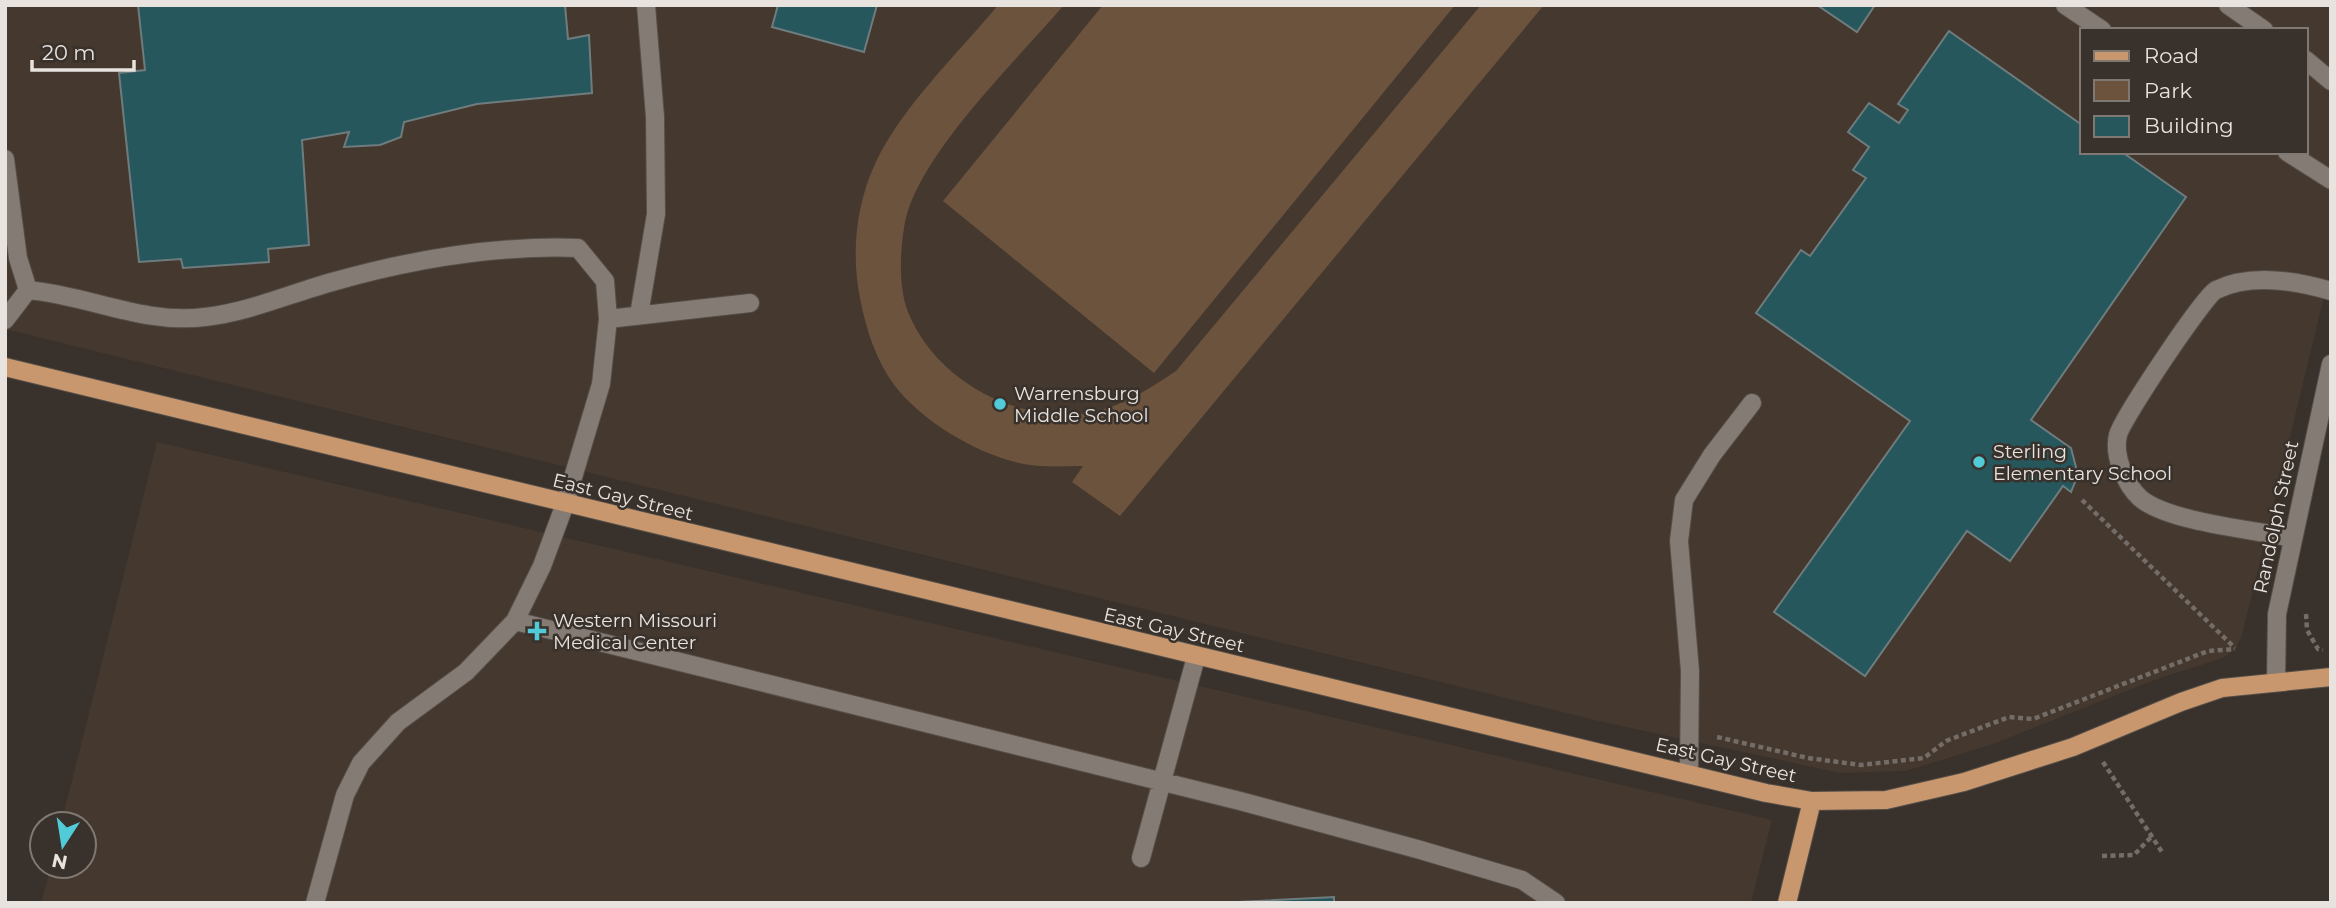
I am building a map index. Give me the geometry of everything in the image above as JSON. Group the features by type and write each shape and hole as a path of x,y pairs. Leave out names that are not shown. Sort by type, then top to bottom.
{"main road":[{"name":"East Gay Street","path":"5,367 1196,657 1812,801 1886,800 1964,782 2089,740 2222,688 2331,677"},
{"path":"1787,903 1812,801"}],"street":[{"path":"639,315 656,214 655,117 646,5"},
{"path":"2065,5 2099,28"},
{"path":"2228,5 2261,28"},
{"path":"2308,62 2331,81"},
{"path":"2290,154 2331,180"},
{"path":"5,159 18,258 28,290"},
{"path":"28,290 58,292 167,318 204,318 260,307 331,282 438,256 526,246 578,248 605,281 608,319 601,384 565,504 542,566 515,621 466,672 398,722 361,763 345,794 315,903"},
{"path":"2293,538 2172,515 2140,498 2120,465 2118,434 2159,366 2213,291 2234,284 2278,282 2299,282 2331,291"},
{"path":"5,320 28,290"},
{"path":"608,319 750,303"},
{"name":"Randolph Street","path":"2276,681 2277,614 2327,399 2331,364"},
{"path":"1689,773 1690,671 1678,541 1684,500 1712,455 1752,404"},
{"path":"515,621 1266,808 1521,880 1556,903"},
{"path":"1141,858 1196,657"}],"path":[{"path":"1717,737 1808,758 1861,765 1924,758 1946,741 2009,717 2033,719 2208,651 2235,649 2082,500"},
{"path":"2306,609 2307,631 2318,649 2331,651"},
{"path":"2089,740 2162,852"},
{"path":"2102,856 2134,855 2152,836"}],"shaded area":[{"name":"Warrensburg Middle School","path":"5,5 2331,5 2331,268 2242,635 2235,650 2223,658 2157,679 1993,744 1906,771 1840,773 1607,723 5,329"},
{"name":"Western Missouri Medical Center","path":"157,442 1772,820 1751,903 41,903 47,880 98,880 98,810 65,810"}],"green space":[{"path":"998,5 1064,5 949,138 914,195 905,222 901,255 905,302 920,335 936,356 977,390 1026,410 1079,414 1117,405 1176,371 1481,5 1544,5 1120,516 1072,482 1083,466 1040,466 1001,458 960,440 923,415 895,386 882,366 862,310 857,281 857,230 863,196 875,164 886,143 915,102"},
{"path":"1103,5 1455,5 1154,373 943,201"}],"building":[{"path":"138,5 565,5 568,39 589,35 592,93 477,104 404,122 401,137 380,145 344,147 349,132 302,140 309,245 268,249 269,262 183,268 181,259 139,262 119,73 145,70"},
{"path":"778,5 877,5 864,52 772,27"},
{"path":"1817,5 1875,5 1857,32"},
{"path":"1949,31 2080,124 2080,154 2125,154 2186,197 2031,420 2071,448 2078,475 2071,492 2063,486 2010,561 1967,531 1865,676 1774,612 1910,421 1756,313 1801,250 1810,256 1866,178 1853,170 1869,147 1848,132 1869,103 1899,123 1908,110 1898,104"},
{"path":"1334,897 1334,903 1217,903"}],"place":[{"name":"Warrensburg Middle School","path":"1000,404"},
{"name":"Sterling Elementary School","path":"1979,462"},
{"name":"Western Missouri Medical Center","path":"537,631"}]}
